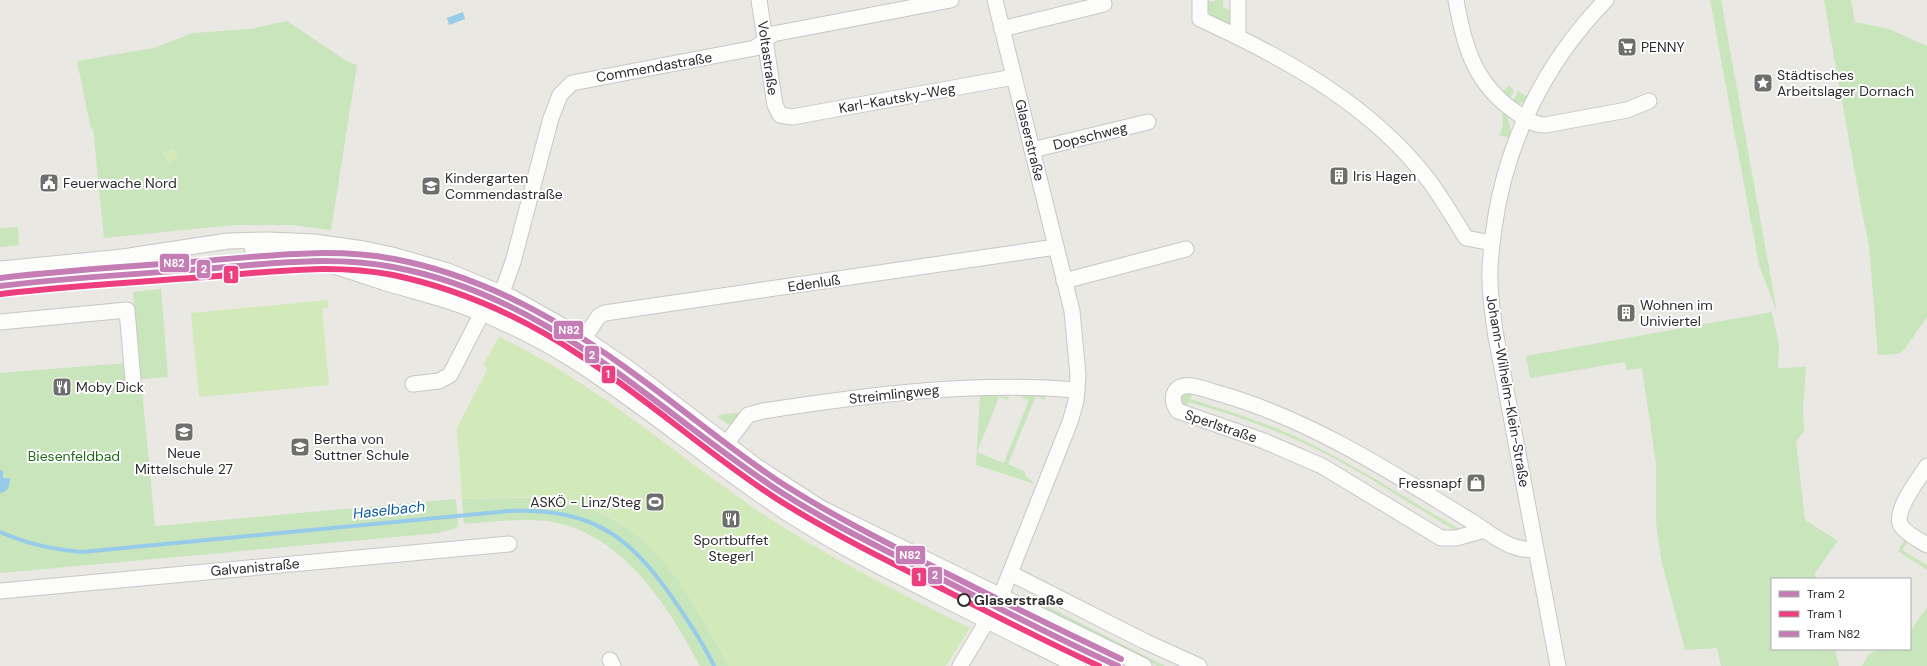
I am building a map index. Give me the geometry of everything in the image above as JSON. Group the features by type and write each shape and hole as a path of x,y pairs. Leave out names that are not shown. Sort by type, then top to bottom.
{"street":[{"name":"Voltastraße","path":"759,0 775,105 780,116"},
{"name":"Commendastraße","path":"502,292 513,262 551,118 560,95 572,83 755,48 773,34 951,0"},
{"name":"Glaserstraße","path":"960,666 987,621 1010,573 1072,415 1077,390 1078,369 1074,325 994,0"},
{"path":"1200,0 1200,19 1238,36 1316,80 1363,115 1394,142 1430,182 1466,238 1492,243"},
{"path":"1238,0 1238,36"},
{"path":"1456,0 1462,33 1468,53 1476,69 1488,88 1499,100 1525,119 1535,124 1545,125 1627,110 1649,101"},
{"name":"Johann-Wilhelm-Klein-Straße","path":"1558,666 1495,331 1490,278 1492,243 1500,189 1507,166 1534,99 1580,30 1606,0"},
{"path":"1002,29 1104,4"},
{"name":"Karl-Kautsky-Weg","path":"780,116 792,118 1014,77"},
{"name":"Dopschweg","path":"1032,150 1148,122"},
{"path":"0,269 96,260 228,241 269,240 327,244 364,249 407,259 448,271 502,292 584,338 628,368 726,444 781,484 827,511 1144,666"},
{"path":"323,263 327,244"},
{"path":"207,245 271,250 323,263 482,313 536,339 574,361 749,488 838,544 1078,666"},
{"name":"Edenluß","path":"584,338 599,316 605,313 1056,247"},
{"path":"1064,281 1186,249"},
{"path":"0,322 127,310 133,380"},
{"path":"414,384 439,381 450,375 482,313"},
{"name":"Sperlstraße","path":"1485,530 1456,538 1441,538 1322,466 1264,441 1178,411 1174,403 1174,394 1181,387 1190,386 1239,400 1304,425 1358,453 1517,549 1535,549"},
{"name":"Streimlingweg","path":"726,444 748,415 763,411 870,395 926,389 1024,387 1077,390"},
{"path":"1927,466 1898,513 1898,520 1907,532 1927,545"},
{"name":"Galvanistraße","path":"0,591 510,544"},
{"path":"1010,573 1144,641 1199,666"}],"green space":[{"path":"1204,0 1215,2 1215,0 1223,0 1223,7 1233,12 1231,22 1228,23 1212,16 1205,6"},
{"path":"1710,0 1721,0 1777,312 1759,265"},
{"path":"1824,0 1851,0 1855,22 1889,29 1927,46 1927,317 1903,351 1897,354 1878,355 1869,246"},
{"path":"287,21 348,62 357,65 331,230 292,225 234,225 104,238 93,128 91,129 77,61 154,48 193,33 250,29"},
{"path":"1510,85 1514,92 1509,100 1501,93"},
{"path":"1518,91 1528,97 1522,103 1512,103"},
{"path":"1502,114 1506,114 1510,125 1510,138 1500,135 1503,125"},
{"path":"173,148 179,158 168,164 162,153"},
{"path":"18,227 19,245 0,247 0,228"},
{"name":"Biesenfeldbad","path":"161,289 168,377 141,379 155,526 456,499 458,525 456,528 439,533 0,573 0,373 139,362 133,292"},
{"path":"328,300 328,308 322,309 329,385 199,397 191,313"},
{"path":"1772,312 1779,345 1778,368 1806,367 1803,408 1804,431 1796,442 1805,520 1838,541 1815,573 1816,578 1771,578 1771,650 1835,650 1839,666 1721,666 1717,648 1685,650 1662,563 1656,523 1656,464 1642,368 1627,370 1625,362 1530,378 1526,356"},
{"name":"ASKÖ - Linz/Steg","path":"499,337 566,374 598,395 723,486 780,525 860,572 970,628 946,666 729,666 696,608 678,581 659,557 637,535 611,518 582,506 547,499 515,497 462,499 457,428 488,368 483,365"},
{"path":"1194,391 1190,399 1253,419 1283,431 1350,465 1459,529 1471,526 1446,535 1454,530 1366,476 1312,447 1251,422 1189,402 1184,410 1180,405 1180,396 1183,392"},
{"path":"980,395 1009,397 1008,400 999,397 977,452 1004,463 1029,400 1020,397 1025,395 1045,395 1045,400 1036,396 1008,464 1024,471 1026,476 1035,484 976,465"},
{"path":"743,412 731,426 718,417 719,415"},
{"path":"462,499 548,499 583,507 613,519 638,536 660,557 679,581 729,666 700,666 688,643 657,596 639,574 619,555 597,539 573,527 546,521 515,520 464,524"},
{"path":"1905,539 1908,541 1902,550 1927,565 1927,570 1898,551"},
{"path":"1023,594 1165,666 1158,666 1042,608 1037,609 1020,600"},
{"path":"1927,607 1927,666 1862,666 1869,654 1878,650 1911,650 1911,631"}],"water":[{"path":"463,12 465,19 449,25 447,18"},
{"path":"0,470 3,471 3,478 10,478 10,484 5,491 0,493"}],"waterway":[{"name":"Haselbach","path":"0,532 40,545 82,552 509,511 539,511 566,515 589,522 610,532 646,563 663,584 685,616 714,666"}],"tram line":[{"name":"N82","path":"0,278 102,268 275,255 323,253 370,255 394,259 460,277 491,289 522,304 581,337 637,376 748,460 786,486 823,508 961,581 1121,659"},
{"name":"2","path":"0,286 101,276 274,263 322,261 369,263 393,267 450,282 502,303 551,329 597,358 779,491 834,524 1000,609 1118,666"},
{"name":"1","path":"1,294 104,284 276,271 323,269 370,271 393,275 443,288 491,306 559,342 631,391 752,482 777,499 833,532 1035,636 1099,666"}],"place":[{"name":"PENNY","path":"1627,47"},
{"name":"Städtisches Arbeitslager Dornach","path":"1763,83"},
{"name":"Iris Hagen","path":"1339,176"},
{"name":"Feuerwache Nord","path":"49,183"},
{"name":"Kindergarten Commendastraße","path":"431,186"},
{"name":"Wohnen im Univiertel","path":"1626,313"},
{"name":"Moby Dick","path":"62,387"},
{"name":"Neue Mittelschule 27","path":"184,432"},
{"name":"Bertha von Suttner Schule","path":"300,447"},
{"name":"Fressnapf","path":"1476,483"},
{"name":"ASKÖ - Linz/Steg","path":"655,502"},
{"name":"Sportbuffet Stegerl","path":"731,519"},
{"name":"Glaserstraße","path":"964,600"}]}
